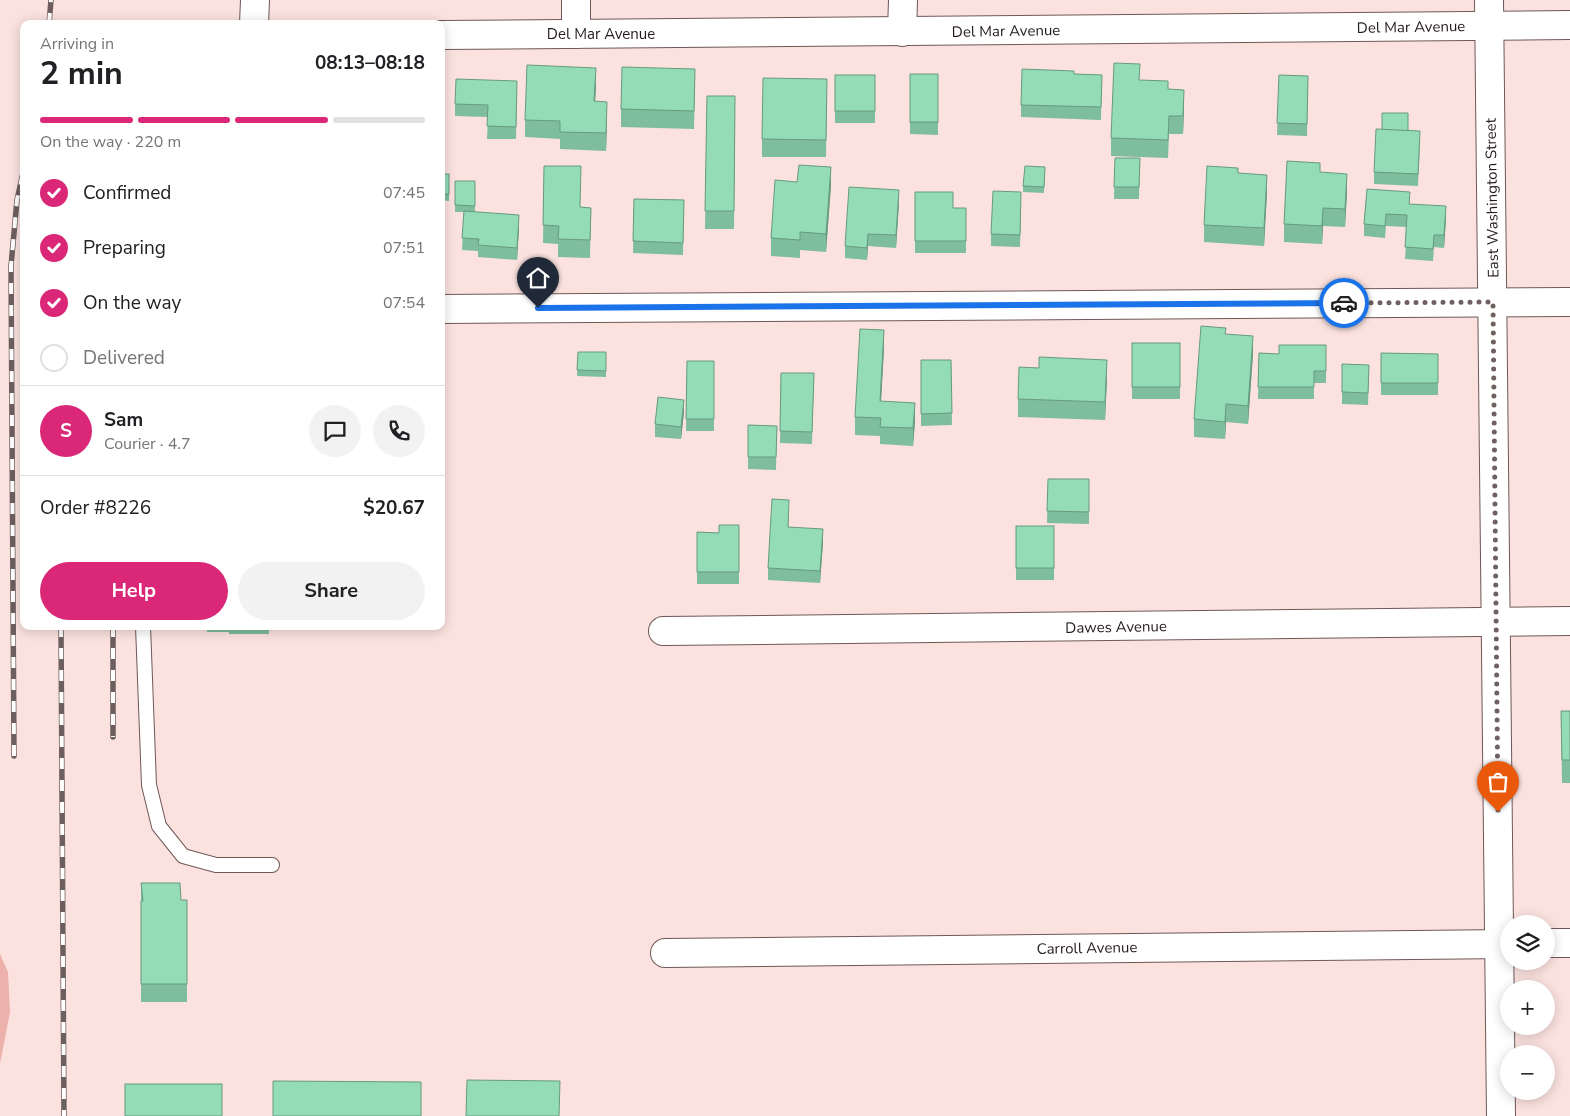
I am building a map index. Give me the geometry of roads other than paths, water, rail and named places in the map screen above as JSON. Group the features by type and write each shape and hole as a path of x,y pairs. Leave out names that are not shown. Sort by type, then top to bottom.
{"street":[{"path":"254,0 254,20"},
{"path":"576,0 576,34"},
{"path":"902,32 903,0"},
{"name":"Del Mar Avenue","path":"445,35 902,32 1490,13 1570,25"},
{"name":"East Washington Street","path":"1490,13 1496,623 1503,915"},
{"path":"445,309 1570,302"},
{"name":"Dawes Avenue","path":"663,631 1570,621"},
{"path":"1555,943 1570,943"},
{"name":"Carroll Avenue","path":"665,953 1500,944"},
{"name":"East Washington Street","path":"1501,1116 1504,970"}],"lane":[{"path":"143,630 149,785 159,826 183,856 216,865 272,865"}],"railway":[{"path":"49,20 51,0"},
{"path":"14,756 11,266 20,186"},
{"path":"61,630 64,1116"},
{"path":"113,630 113,737"}]}
